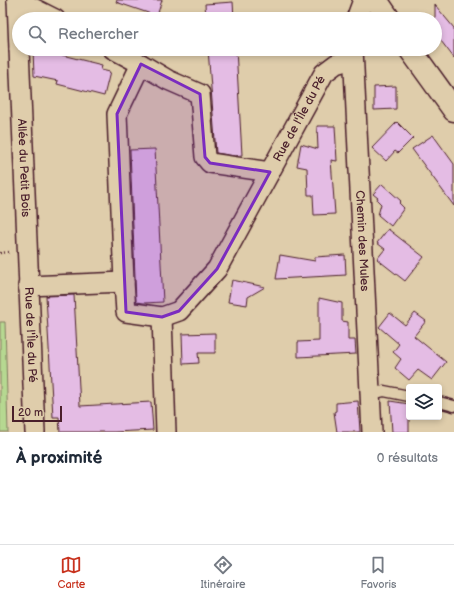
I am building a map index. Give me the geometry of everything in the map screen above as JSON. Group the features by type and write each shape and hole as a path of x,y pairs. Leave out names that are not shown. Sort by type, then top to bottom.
{"street":[{"path":"359,12 363,0"},
{"path":"376,0 384,12"},
{"path":"24,2 42,12"},
{"name":"Allée du Petit Bois","path":"23,12 24,2"},
{"name":"Allée du Petit Bois","path":"19,56 28,286"},
{"path":"126,56 141,64 117,114 126,312 162,317 166,432"},
{"name":"Rue de l'Île du Pé","path":"162,317 179,311 217,269 324,72 350,56"},
{"name":"Chemin des Mules","path":"353,56 372,432"},
{"path":"415,56 454,110"},
{"name":"Rue de l'Île du Pé","path":"141,64 168,80 200,94 205,157 210,163 270,172"},
{"name":"Rue de l'Île du Pé","path":"35,432 28,286 124,282"}],"lane":[{"path":"370,394 384,391 406,395"},
{"path":"442,403 454,406"}],"highlighted area":[{"path":"141,64 200,94 205,157 210,163 270,172 217,269 179,311 162,317 126,312 117,114"}],"green space":[{"path":"0,322 5,322 8,432 0,432"}],"building":[{"path":"117,0 162,0 158,12 145,12 116,2"},
{"path":"233,2 234,12 206,12 205,4"},
{"path":"435,5 441,12 435,12"},
{"path":"442,13 454,28 454,58 442,42"},
{"path":"33,56 66,56 102,65 101,70 110,72 104,96 57,84 58,81 34,76"},
{"path":"209,56 236,56 242,155 235,156 216,153"},
{"path":"396,86 396,109 374,110 374,87"},
{"path":"397,122 413,138 398,153 395,151 386,161 372,148"},
{"path":"317,126 335,126 337,161 331,160 335,214 314,215 313,195 308,195 307,168 297,166 301,144 318,149"},
{"path":"433,135 454,164 454,206 412,149"},
{"path":"155,149 163,302 144,303 136,302 130,150"},
{"path":"382,184 401,201 399,203 404,208 391,226 378,215 381,204 377,200 378,198 373,194"},
{"path":"388,229 424,257 405,281 377,259 385,249 377,243"},
{"path":"280,255 315,261 315,257 345,255 346,275 276,279"},
{"path":"232,280 265,287 248,297 247,305 228,302"},
{"path":"74,295 80,406 151,402 153,430 60,432 59,417 53,417 46,296"},
{"path":"319,298 342,303 342,321 348,322 348,340 355,340 356,354 298,357 298,342 319,341"},
{"path":"390,313 405,325 415,313 426,321 414,336 446,362 432,380 418,370 409,380 395,368 401,359 393,352 399,344 379,327"},
{"path":"215,333 215,353 198,353 199,363 183,364 182,334"},
{"path":"358,401 360,432 337,432 334,412 336,411 336,403"},
{"path":"390,401 406,404 406,420 409,420 409,432 392,432"}]}
